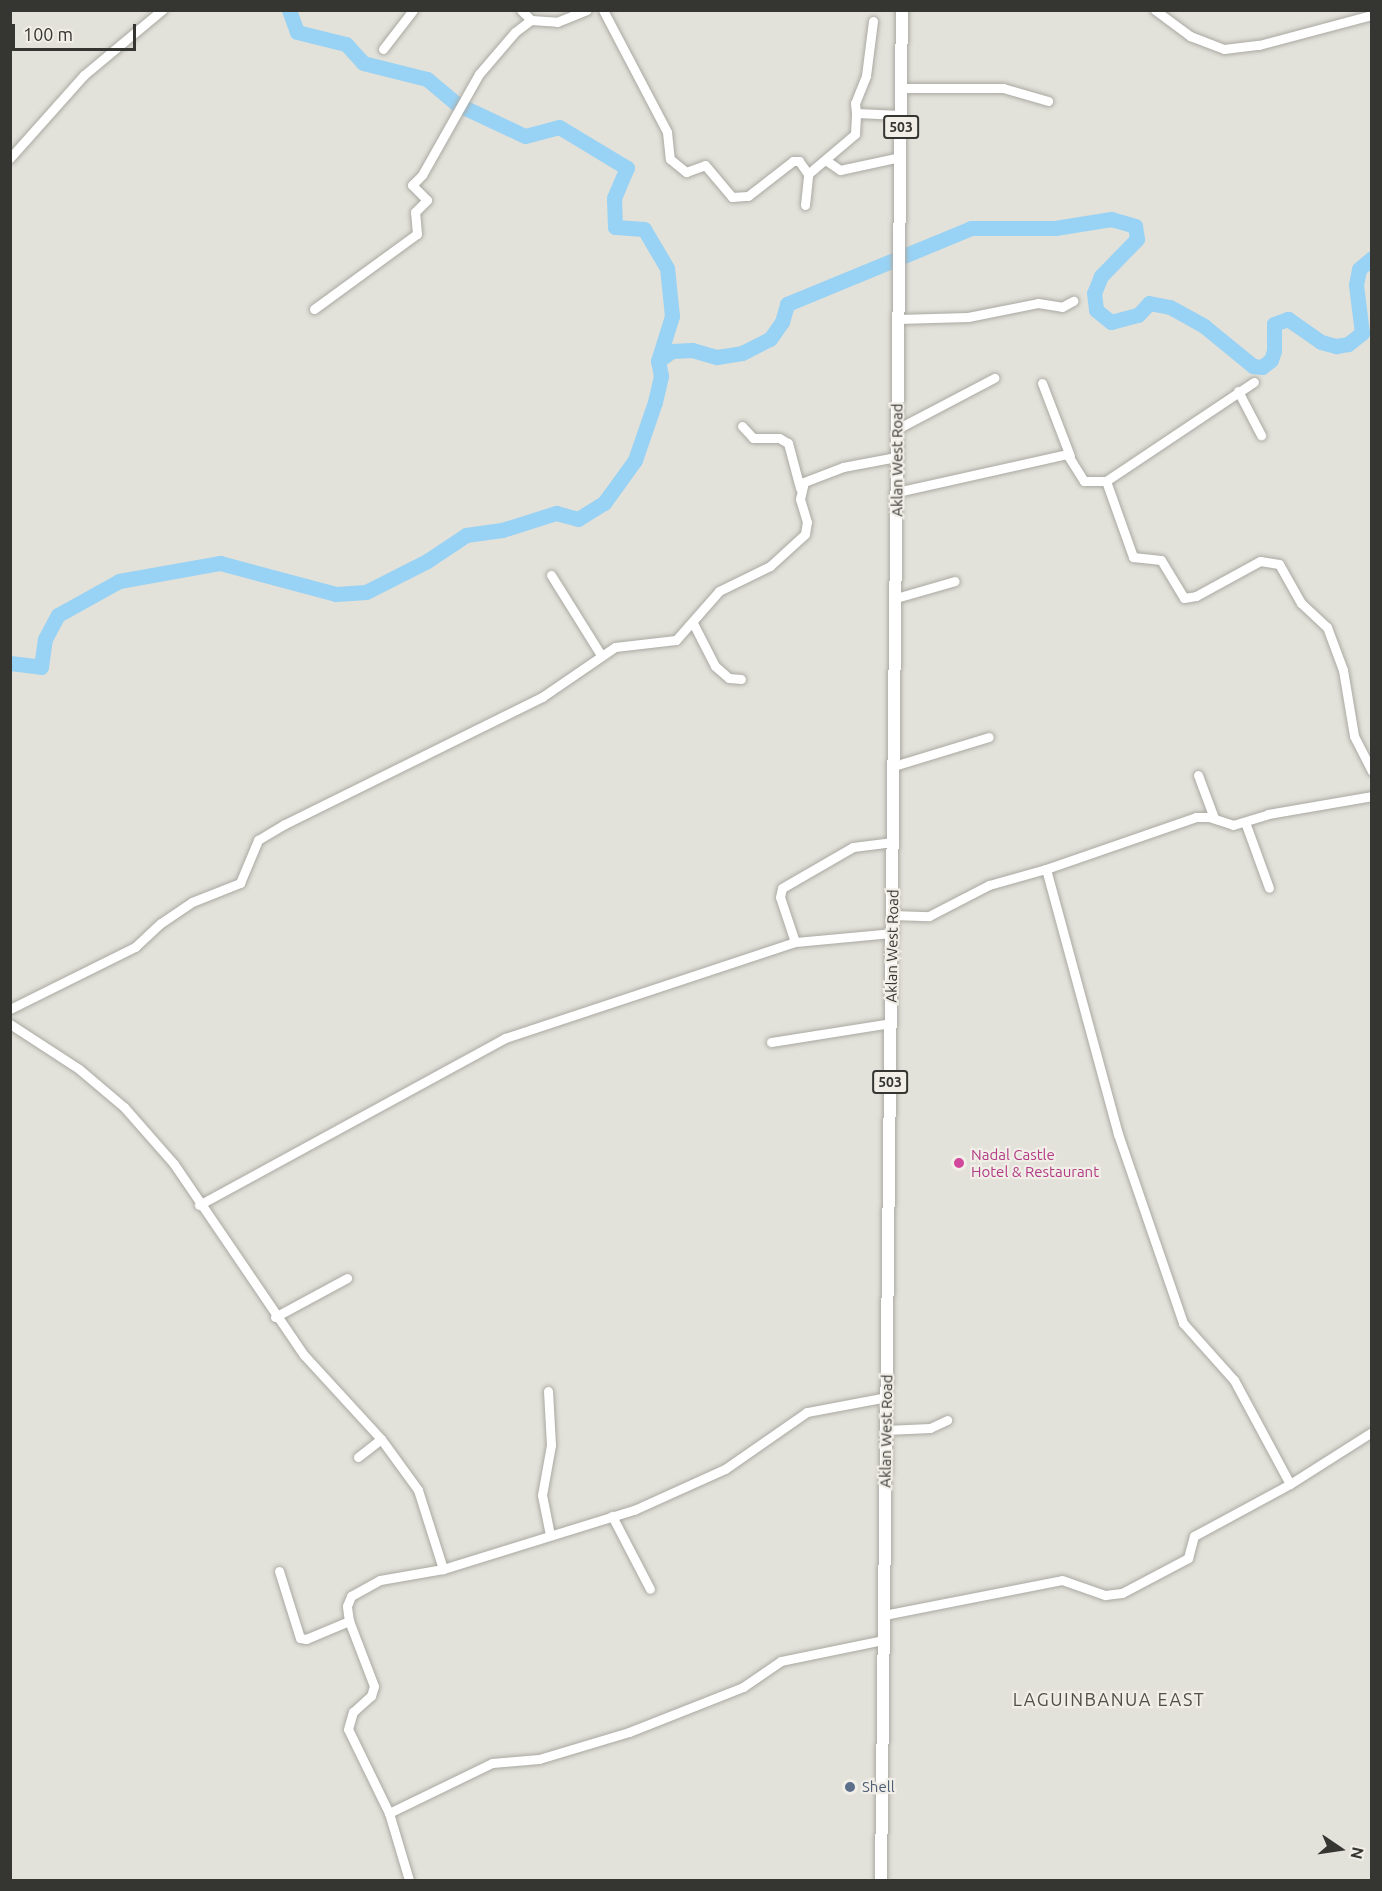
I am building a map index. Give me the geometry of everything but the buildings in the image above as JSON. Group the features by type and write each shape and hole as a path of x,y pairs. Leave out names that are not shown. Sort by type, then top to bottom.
{"main road":[{"name":"Aklan West Road","path":"881,1881 902,10"}],"street":[{"path":"10,158 84,75 162,10"},
{"path":"384,49 413,10"},
{"path":"521,10 531,20 556,22 588,10"},
{"path":"603,10 659,115 667,132 670,159 679,170 686,172 705,165 732,197 741,199 793,160 799,161 808,174 805,205"},
{"path":"1155,10 1206,45 1224,49 1259,45 1371,15"},
{"path":"314,309 417,234 415,212 427,200 412,185 422,175 479,74 515,32 531,20"},
{"path":"808,174 827,161 855,134 855,103 866,76 873,21"},
{"path":"901,88 1003,88 1048,101"},
{"path":"856,113 901,115"},
{"path":"827,161 840,170 900,157"},
{"path":"898,319 968,317 1038,303 1062,307 1073,301"},
{"path":"897,429 994,378"},
{"path":"1042,383 1070,456 1084,481 1106,481 1254,382"},
{"path":"1238,391 1261,435"},
{"path":"10,1009 135,947 161,923 192,902 240,883 258,840 542,697 601,655 615,648 675,640 693,623 719,591 770,566 805,534 807,522 788,443 779,438 753,438 742,426"},
{"path":"897,492 1048,458 1070,456"},
{"path":"800,488 814,476 896,457"},
{"path":"1106,481 1133,556 1161,560 1184,598 1196,596 1260,561 1279,564 1300,603 1327,627 1343,670 1354,736 1371,771"},
{"path":"551,575 601,655"},
{"path":"896,598 955,581"},
{"path":"693,623 714,666 729,678 741,679"},
{"path":"894,766 989,737"},
{"path":"1198,775 1214,818"},
{"path":"892,915 929,916 989,885 1046,869 1196,817 1214,818 1224,824 1245,822 1279,812 1371,796"},
{"path":"1245,822 1269,888"},
{"path":"795,942 780,897 782,888 853,847 893,842"},
{"path":"1046,869 1118,1134 1183,1323 1234,1380 1290,1484"},
{"path":"200,1205 505,1038 795,942 892,933"},
{"path":"771,1042 891,1023"},
{"path":"10,1024 79,1069 124,1107 174,1164 275,1317 304,1355 381,1439 418,1490 443,1569"},
{"path":"275,1317 347,1278"},
{"path":"548,1391 551,1445 542,1495 550,1535"},
{"path":"409,1881 389,1813 348,1728 353,1712 371,1696 374,1686 349,1621 347,1606 351,1596 380,1580 443,1569 612,1516 725,1469 807,1412 834,1404 887,1397"},
{"path":"886,1430 930,1428 947,1420"},
{"path":"884,1615 1062,1580 1094,1593 1116,1595 1186,1560 1194,1536 1290,1484 1371,1432"},
{"path":"358,1457 381,1439"},
{"path":"612,1516 650,1589"},
{"path":"279,1571 300,1638 306,1639 349,1621"},
{"path":"389,1813 492,1763 539,1759 583,1748 744,1687 781,1662 883,1640"}],"waterway":[{"path":"289,10 297,32 346,44 363,63 427,79 456,103"},
{"path":"10,663 41,667 45,639 58,615 119,581 220,563 336,594 366,592 427,561 466,535 502,530 556,513 578,519 604,503 635,460 655,402 661,376 658,361 672,316 667,268 644,229 615,227 614,198 627,168 559,127 525,136 463,107"},
{"path":"658,361 672,351 692,350 717,357 742,353 770,339 782,322 787,304 971,228 1055,228 1111,219 1135,226 1137,239 1101,276 1094,293 1096,310 1111,322 1138,315 1149,303 1170,307 1204,326 1253,366 1262,367 1271,360 1274,351 1274,324 1288,319 1321,342 1336,346 1348,344 1362,333 1356,285 1359,269 1372,258"}],"place":[{"name":"Nadal Castle Hotel & Restaurant","path":"959,1163"},
{"name":"Shell","path":"850,1787"}],"district":[{"name":"LAGUINBANUA EAST","path":"1109,1699"}]}
